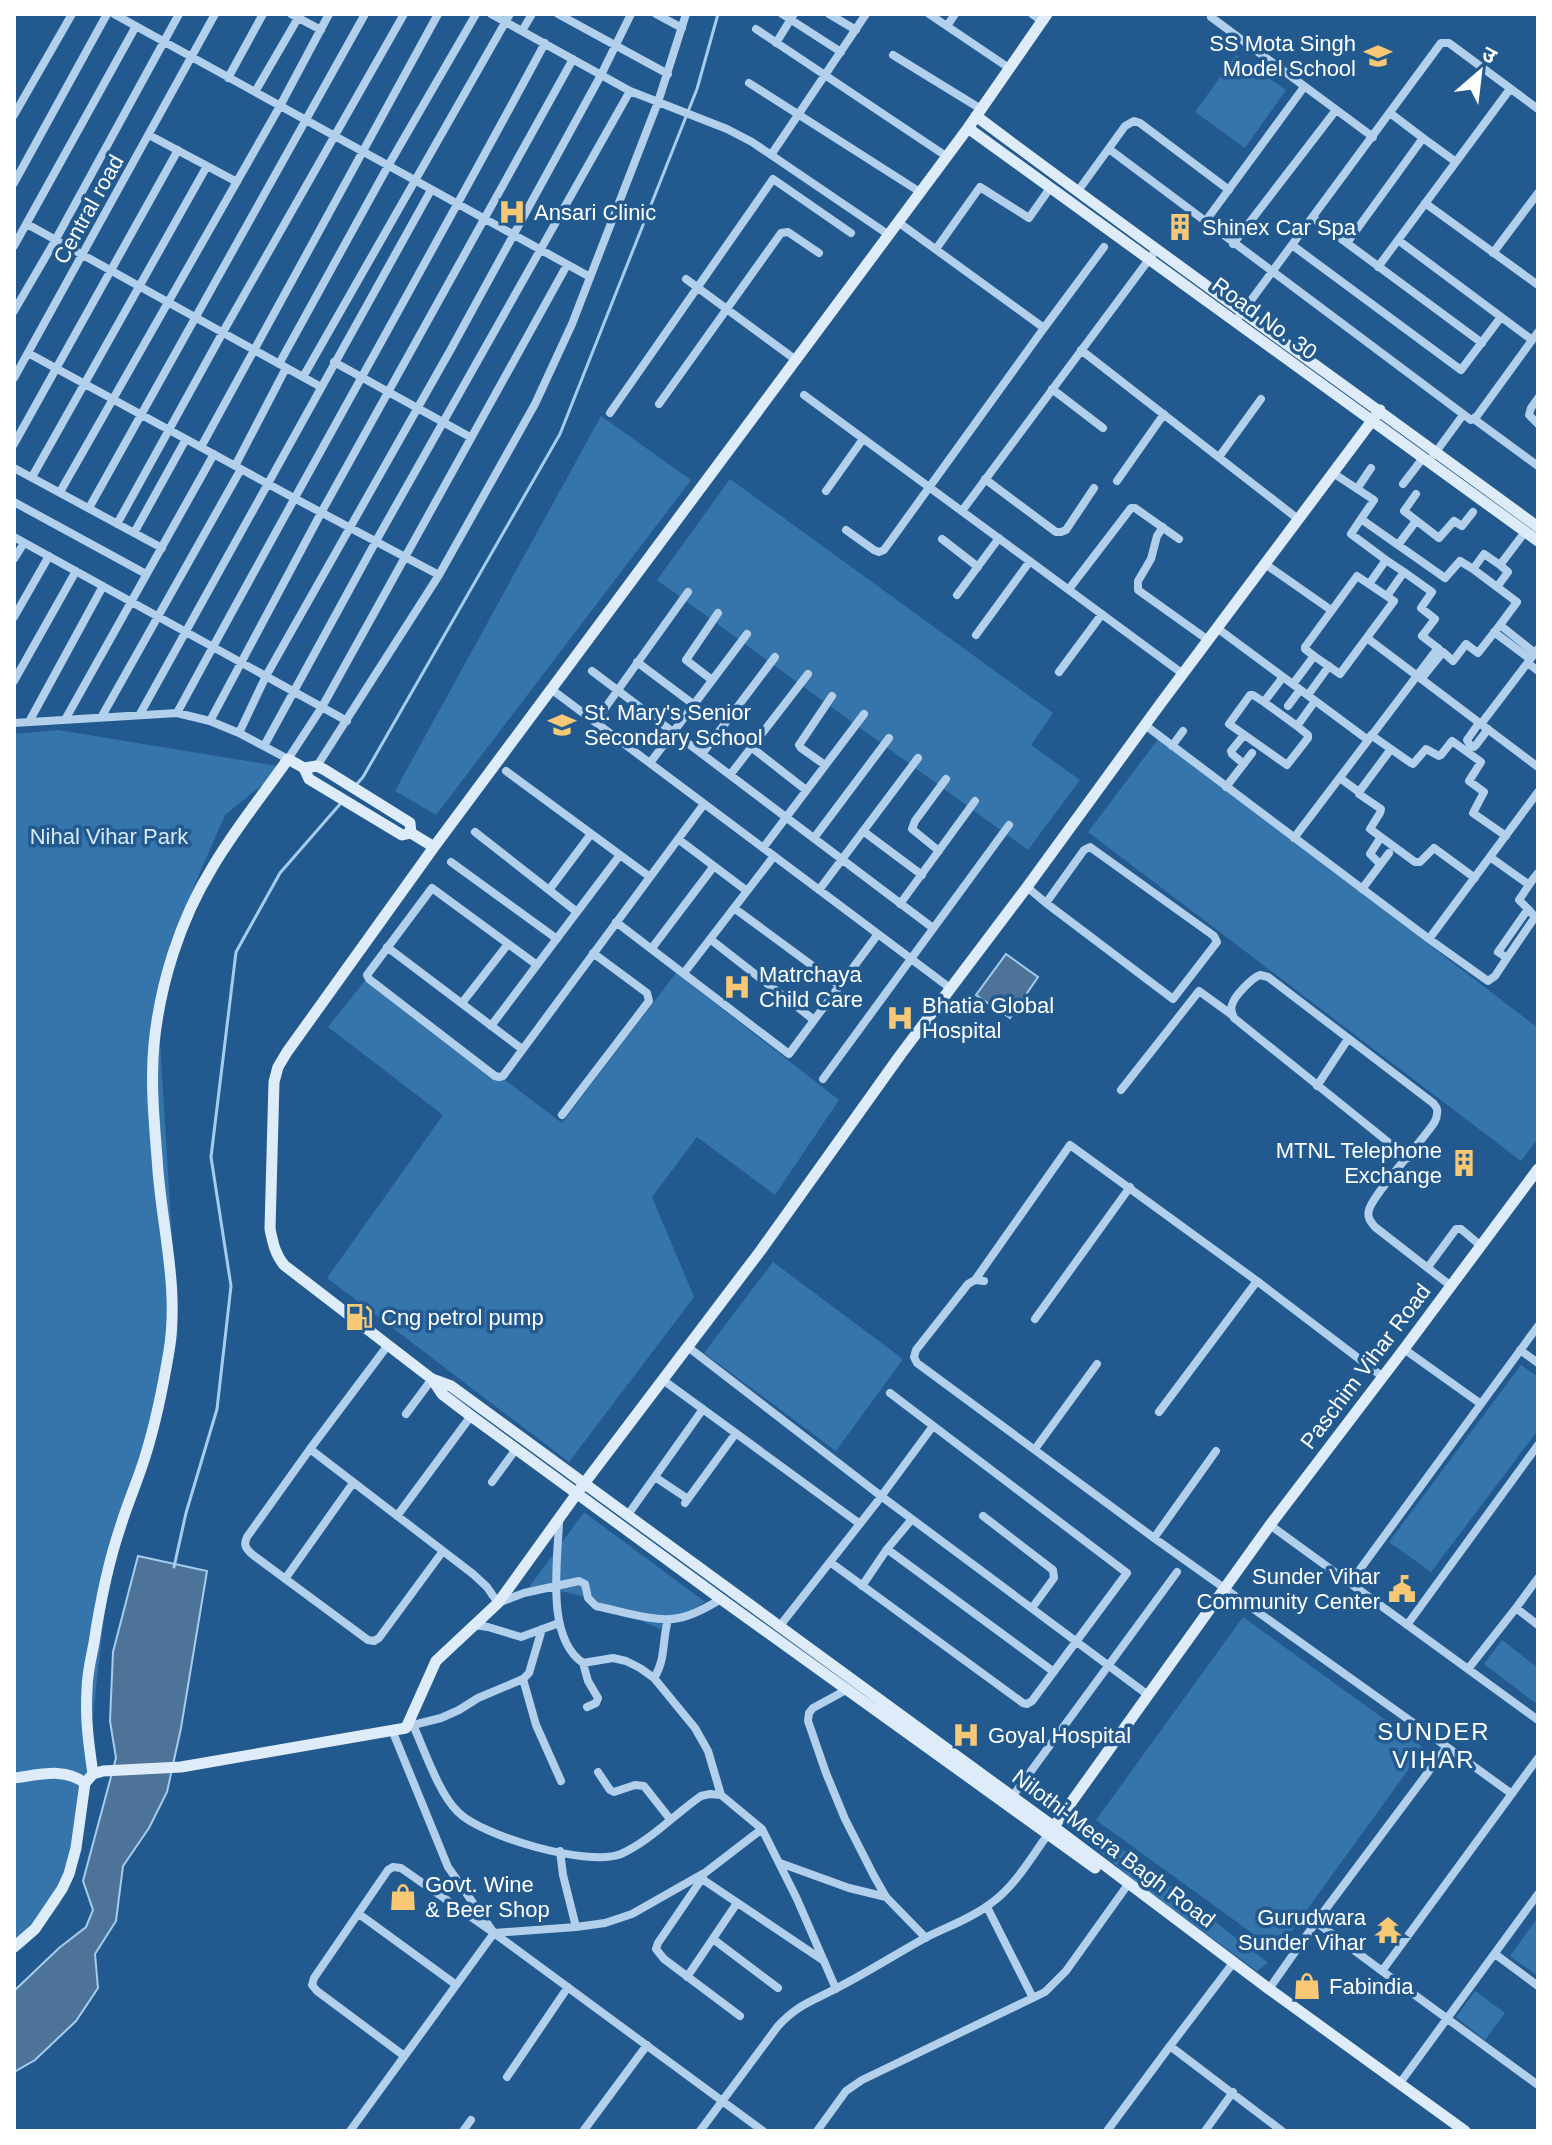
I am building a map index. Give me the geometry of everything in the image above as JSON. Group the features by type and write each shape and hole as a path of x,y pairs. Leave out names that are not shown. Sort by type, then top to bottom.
{"street":[{"path":"14,115 72,14"},
{"path":"14,183 107,14"},
{"path":"114,14 590,277"},
{"path":"14,311 179,14"},
{"name":"Central road","path":"14,378 215,14"},
{"path":"228,78 263,14"},
{"path":"60,492 280,106 329,14"},
{"path":"89,508 365,14"},
{"path":"117,524 404,14"},
{"path":"201,447 438,14"},
{"path":"102,716 238,467 282,366 388,166 476,14"},
{"path":"491,14 508,18 522,31 630,91 727,129 889,235"},
{"path":"522,31 532,14"},
{"path":"558,14 668,74"},
{"path":"239,733 266,676 513,235 631,14"},
{"path":"656,14 682,28"},
{"path":"321,768 439,575 535,404 572,324 658,102 686,14"},
{"path":"782,14 793,17 841,52"},
{"path":"829,14 856,30"},
{"path":"771,155 866,14"},
{"path":"929,14 1009,68"},
{"path":"947,26 955,14"},
{"path":"255,92 294,16 321,30"},
{"path":"580,1489 451,1386 432,1379 277,1257 270,1229 274,1082 278,1067 434,847 968,128 1040,16"},
{"path":"776,43 793,17"},
{"path":"1211,17 1373,137"},
{"path":"303,377 508,18"},
{"path":"14,246 136,26"},
{"path":"756,29 946,156"},
{"path":"1239,317 1437,47 1444,42 1538,109"},
{"path":"177,713 545,43"},
{"path":"893,55 979,112"},
{"path":"210,721 321,513 573,59"},
{"path":"749,83 920,192"},
{"path":"1205,222 1304,87"},
{"path":"1378,267 1510,89"},
{"path":"264,746 630,91"},
{"path":"1233,244 1336,110"},
{"name":"Road No. 30","path":"979,112 1152,254"},
{"path":"1390,113 1456,162"},
{"path":"1078,191 1125,126 1134,121 1229,190"},
{"name":"Road No. 30","path":"968,128 1239,317 1372,421 1429,457 1523,526 1538,541"},
{"path":"149,135 237,182"},
{"path":"1347,243 1423,138"},
{"path":"1109,149 1463,415 1472,421 1474,419 1538,466"},
{"path":"14,444 178,150"},
{"path":"610,413 783,163"},
{"path":"32,477 207,166"},
{"path":"773,179 851,233"},
{"path":"936,249 980,187 1029,218 1050,188"},
{"path":"140,714 431,190"},
{"path":"1493,253 1538,193"},
{"path":"1425,203 1538,285"},
{"path":"1313,218 1482,343"},
{"path":"898,222 1044,328"},
{"path":"27,224 321,387"},
{"path":"659,404 781,233 788,232 819,253"},
{"path":"1398,240 1532,340"},
{"path":"1292,245 1461,370 1501,317"},
{"path":"846,530 874,550 884,550 1104,247"},
{"path":"962,511 1152,254"},
{"path":"14,1947 35,1929 54,1903 69,1874 76,1848 94,1776 86,1711 98,1614 120,1526 155,1422 170,1346 174,1310 172,1279 153,1098 154,1046 159,1009 177,942 189,910 212,867 322,707 567,265"},
{"path":"686,279 796,360"},
{"name":"Road No. 30","path":"1239,317 1380,410 1429,457"},
{"path":"1474,419 1538,332"},
{"path":"1081,350 1298,519"},
{"path":"28,353 439,575"},
{"path":"334,362 470,437"},
{"path":"1052,389 1103,428"},
{"path":"804,395 1183,674"},
{"path":"1538,398 1529,415 1538,424"},
{"path":"1219,457 1261,399"},
{"path":"409,1726 436,1661 498,1603 1380,410"},
{"path":"1117,481 1164,414"},
{"path":"1403,484 1463,415"},
{"path":"134,533 186,439"},
{"path":"826,491 863,439"},
{"path":"66,718 214,454"},
{"path":"14,468 162,548"},
{"path":"1357,489 1371,468"},
{"path":"1333,473 1374,500 1361,519 1351,534 1432,592 1421,608 1435,619 1422,636 1453,661 1466,644 1478,653 1517,602 1460,561 1445,578 1361,519"},
{"path":"985,479 1056,532 1066,530 1094,488"},
{"path":"1416,494 1404,511 1439,538 1454,521 1462,526 1473,512"},
{"path":"14,502 146,574"},
{"path":"1069,589 1131,508 1179,539"},
{"path":"1398,545 1416,521"},
{"path":"1500,565 1523,526"},
{"name":"Road No. 30","path":"1523,526 1538,527"},
{"path":"1163,527 1157,536 1151,559 1136,586 1208,640"},
{"path":"14,537 347,721"},
{"path":"957,595 999,538"},
{"path":"942,539 978,567"},
{"path":"14,559 24,543"},
{"path":"1473,569 1484,554 1500,565 1508,572 1497,587"},
{"path":"14,617 49,556"},
{"path":"1369,584 1386,560"},
{"path":"976,635 1030,561"},
{"path":"1265,564 1331,610"},
{"path":"14,681 76,571"},
{"path":"1387,596 1404,572"},
{"path":"1357,576 1369,584 1394,601 1340,674 1305,647 1357,576"},
{"path":"30,720 103,586"},
{"path":"595,722 688,592"},
{"path":"712,680 687,662 686,657 718,613"},
{"path":"1059,672 1102,614"},
{"path":"1217,628 1304,692 1413,764 1425,749 1440,756 1452,741 1468,748 1481,762 1469,780 1484,792 1473,813 1506,836"},
{"path":"1497,629 1533,656 1538,671"},
{"path":"650,763 747,634"},
{"path":"1367,638 1538,767"},
{"path":"1294,838 1440,650"},
{"path":"1297,726 1314,656"},
{"path":"1468,748 1467,740 1483,725 1533,656"},
{"path":"702,754 775,657"},
{"path":"637,662 693,704"},
{"path":"1288,706 1329,666"},
{"path":"592,671 933,928"},
{"path":"730,775 808,674"},
{"path":"1264,702 1283,677"},
{"path":"551,689 950,988"},
{"path":"1251,694 1264,702 1308,737 1287,765 1229,724 1251,694"},
{"path":"825,765 799,745 832,696"},
{"path":"14,723 177,713 210,721 304,768 321,768 410,823 411,833"},
{"path":"763,848 864,714"},
{"path":"1145,725 1488,981 1507,958 1498,952 1528,909 1519,900 1538,873"},
{"path":"1172,746 1183,731"},
{"path":"1244,735 1231,751 1244,764"},
{"path":"814,838 889,738"},
{"path":"751,747 806,790"},
{"path":"1359,792 1391,749"},
{"path":"1226,787 1252,753"},
{"path":"819,890 918,758"},
{"path":"304,768 309,779 343,800 402,835 411,833 434,847"},
{"path":"506,771 650,877"},
{"path":"1340,778 1381,809 1370,829 1417,863 1432,849 1437,849 1475,878"},
{"path":"939,851 912,829 946,779"},
{"path":"1429,939 1538,792"},
{"path":"900,904 975,801"},
{"path":"537,965 432,888 367,975 495,1076 503,1076 704,804"},
{"path":"823,1079 1009,825"},
{"path":"863,831 922,875"},
{"path":"475,832 577,912"},
{"path":"549,890 591,834"},
{"path":"1380,864 1370,854 1381,837"},
{"path":"678,839 747,891"},
{"path":"1027,887 1046,903 1173,999 1217,942 1214,936 1090,847 1084,850 1046,903"},
{"path":"1362,889 1389,853"},
{"path":"491,1026 620,855"},
{"path":"684,973 774,856"},
{"path":"1490,857 1528,884"},
{"path":"451,862 557,939"},
{"path":"652,948 714,866"},
{"path":"734,908 840,986"},
{"path":"616,922 789,1054 878,934"},
{"path":"710,939 814,1020"},
{"path":"462,1003 508,944"},
{"path":"387,947 522,1049"},
{"path":"562,1115 649,1001 647,993 593,953"},
{"path":"1232,1015 1234,1000 1253,978 1263,975 1433,1103 1437,1109 1435,1122 1368,1212 1369,1220 1375,1227 1451,1286"},
{"path":"1121,1090 1199,991 1408,1158"},
{"path":"1317,1086 1348,1039"},
{"path":"1383,1377 1070,1145 979,1281 968,1284 916,1350 914,1357 917,1363 1154,1538 1512,1794"},
{"name":"Paschim Vihar Road","path":"1052,1830 1270,1525 1538,1169"},
{"path":"1035,1319 1130,1187"},
{"path":"1428,1267 1456,1229 1461,1229 1481,1246"},
{"path":"1159,1412 1257,1281"},
{"path":"1350,1583 1538,1326"},
{"path":"388,1345 244,1543 246,1550 368,1640 374,1641 443,1551"},
{"path":"688,1347 1148,1695"},
{"path":"1404,1349 1481,1404"},
{"path":"1520,1350 1538,1363"},
{"path":"1035,1449 1097,1364"},
{"path":"406,1414 432,1379"},
{"path":"432,1379 442,1394 471,1416 580,1489"},
{"path":"663,1380 860,1524"},
{"path":"830,1562 1027,1704 1127,1573 890,1393"},
{"path":"627,1516 703,1409"},
{"path":"397,1516 471,1416"},
{"path":"779,1627 933,1426"},
{"path":"655,1477 686,1501 736,1433"},
{"path":"1407,1625 1538,1445"},
{"path":"310,1449 487,1587 498,1603"},
{"path":"492,1482 516,1449"},
{"path":"1154,1538 1216,1451"},
{"path":"285,1579 353,1483"},
{"name":"Nilothi-Meera Bagh Road","path":"580,1489 627,1516 779,1627 850,1686 1465,2131"},
{"name":"Nilothi-Meera Bagh Road","path":"580,1489 721,1599 1012,1797 1052,1830"},
{"path":"983,1516 1053,1570 1054,1578 1032,1608"},
{"path":"862,1586 912,1519"},
{"path":"559,1520 556,1607 570,1651 583,1663 588,1681 598,1698 596,1703 587,1707"},
{"path":"1270,1525 1538,1720"},
{"path":"887,1549 1054,1672"},
{"path":"1012,1797 1177,1572"},
{"path":"1468,1669 1538,1578"},
{"path":"498,1603 524,1593 582,1581 588,1598 596,1606 668,1620 699,1611 721,1599"},
{"path":"1516,1608 1538,1625"},
{"path":"654,1678 662,1665 664,1631 668,1620"},
{"path":"474,1625 521,1637 559,1623"},
{"path":"14,1778 55,1773 94,1776 181,1767 392,1730 441,1718 523,1679 529,1673 542,1629"},
{"path":"583,1663 613,1658 626,1661 654,1678 695,1728 708,1751 721,1795 762,1829 836,1989"},
{"path":"523,1679 536,1725 561,1781"},
{"path":"850,1686 813,1708 808,1721 845,1819 886,1897 926,1938"},
{"path":"409,1726 445,1795 457,1811 472,1823 527,1844 585,1857 619,1855 701,1796 721,1795"},
{"path":"392,1730 448,1867 494,1933"},
{"path":"1269,1989 1447,1747"},
{"path":"1382,1971 1538,1758"},
{"path":"598,1772 614,1792 635,1785 644,1786 670,1819"},
{"path":"350,2131 494,1933 576,1927 605,1923 632,1914 704,1876 762,1829"},
{"path":"700,2131 790,2013 987,1907 1013,1882 1052,1830"},
{"path":"560,1851 576,1927"},
{"path":"779,1863 849,1888 886,1897"},
{"path":"403,2055 312,1985 388,1870 393,1867 401,1868 494,1933 763,2131"},
{"path":"704,1876 737,1903 824,1961"},
{"path":"704,1876 656,1949 664,1959 740,2016"},
{"path":"817,2131 846,2091 862,2080 1045,1992 1061,1977 1127,1886"},
{"name":"Nilothi-Meera Bagh Road","path":"1127,1886 1230,1967 1453,2131"},
{"path":"1400,2083 1538,1894"},
{"path":"687,1977 737,1903"},
{"path":"987,1907 1033,1998"},
{"path":"359,1914 455,1984"},
{"path":"1316,1922 1538,2085"},
{"path":"713,1939 778,1988"},
{"path":"1495,1954 1538,1986"},
{"path":"1107,2131 1230,1967"},
{"path":"507,2077 568,1987"},
{"path":"584,2130 647,2045"},
{"path":"1170,2046 1282,2131"},
{"path":"1205,2131 1233,2092"},
{"path":"463,2131 471,2120"},
{"path":"1260,2131 1269,2121"}],"green space":[{"path":"1236,55 1286,90 1245,148 1195,112"},
{"path":"601,416 691,480 436,815 395,791"},
{"path":"730,479 1053,713 1031,745 1080,780 1028,850 657,580"},
{"name":"Nihal Vihar Park","path":"58,730 284,767 225,815 194,886 159,1026 178,1335 160,1423 110,1561 85,1789 60,1904 14,1955 14,734"},
{"path":"1159,738 1538,1028 1538,1138 1521,1161 1088,832"},
{"path":"676,973 839,1100 775,1195 697,1137 652,1197 694,1297 569,1462 327,1278 443,1115 328,1027 368,977 562,1123"},
{"path":"773,1262 903,1359 836,1451 704,1353"},
{"path":"1521,1365 1538,1377 1538,1430 1431,1572 1389,1542"},
{"path":"584,1512 705,1602 660,1629 587,1597 556,1590 522,1597"},
{"path":"1243,1617 1424,1748 1277,1951 1096,1820"},
{"path":"1502,1640 1538,1668 1538,1699 1535,1703 1484,1664"},
{"path":"1080,1816 1268,1963 1257,1971 1137,1883 1071,1827"},
{"path":"1538,1917 1538,1976 1510,1956"},
{"path":"1475,1991 1505,2013 1485,2040 1456,2017"}],"shaded area":[{"path":"1006,954 1038,977 1010,1018 976,995"},
{"path":"138,1556 207,1571 167,1792 149,1828 123,1866 116,1921 95,1954 98,1988 76,2021 35,2060 14,2072 14,1991 86,1927 93,1910 83,1881 116,1758 110,1721 113,1652"}],"waterway":[{"path":"356,785 560,434 697,89 718,14"},
{"path":"174,1567 186,1513 217,1409 231,1286 211,1157 236,952 280,873 341,803"}],"place":[{"name":"SS Mota Singh Model School","path":"1378,56"},
{"name":"Ansari Clinic","path":"512,212"},
{"name":"Shinex Car Spa","path":"1180,227"},
{"name":"St. Mary's Senior Secondary School","path":"562,725"},
{"name":"Matrchaya Child Care","path":"737,987"},
{"name":"Bhatia Global Hospital","path":"900,1018"},
{"name":"MTNL Telephone Exchange","path":"1464,1163"},
{"name":"Cng petrol pump","path":"359,1317"},
{"name":"Sunder Vihar Community Center","path":"1402,1589"},
{"name":"Goyal Hospital","path":"966,1735"},
{"name":"Govt. Wine & Beer Shop","path":"403,1897"},
{"name":"Gurudwara Sunder Vihar","path":"1388,1930"},
{"name":"Fabindia","path":"1307,1986"}],"district":[{"name":"SUNDER VIHAR","path":"1434,1746"}]}
